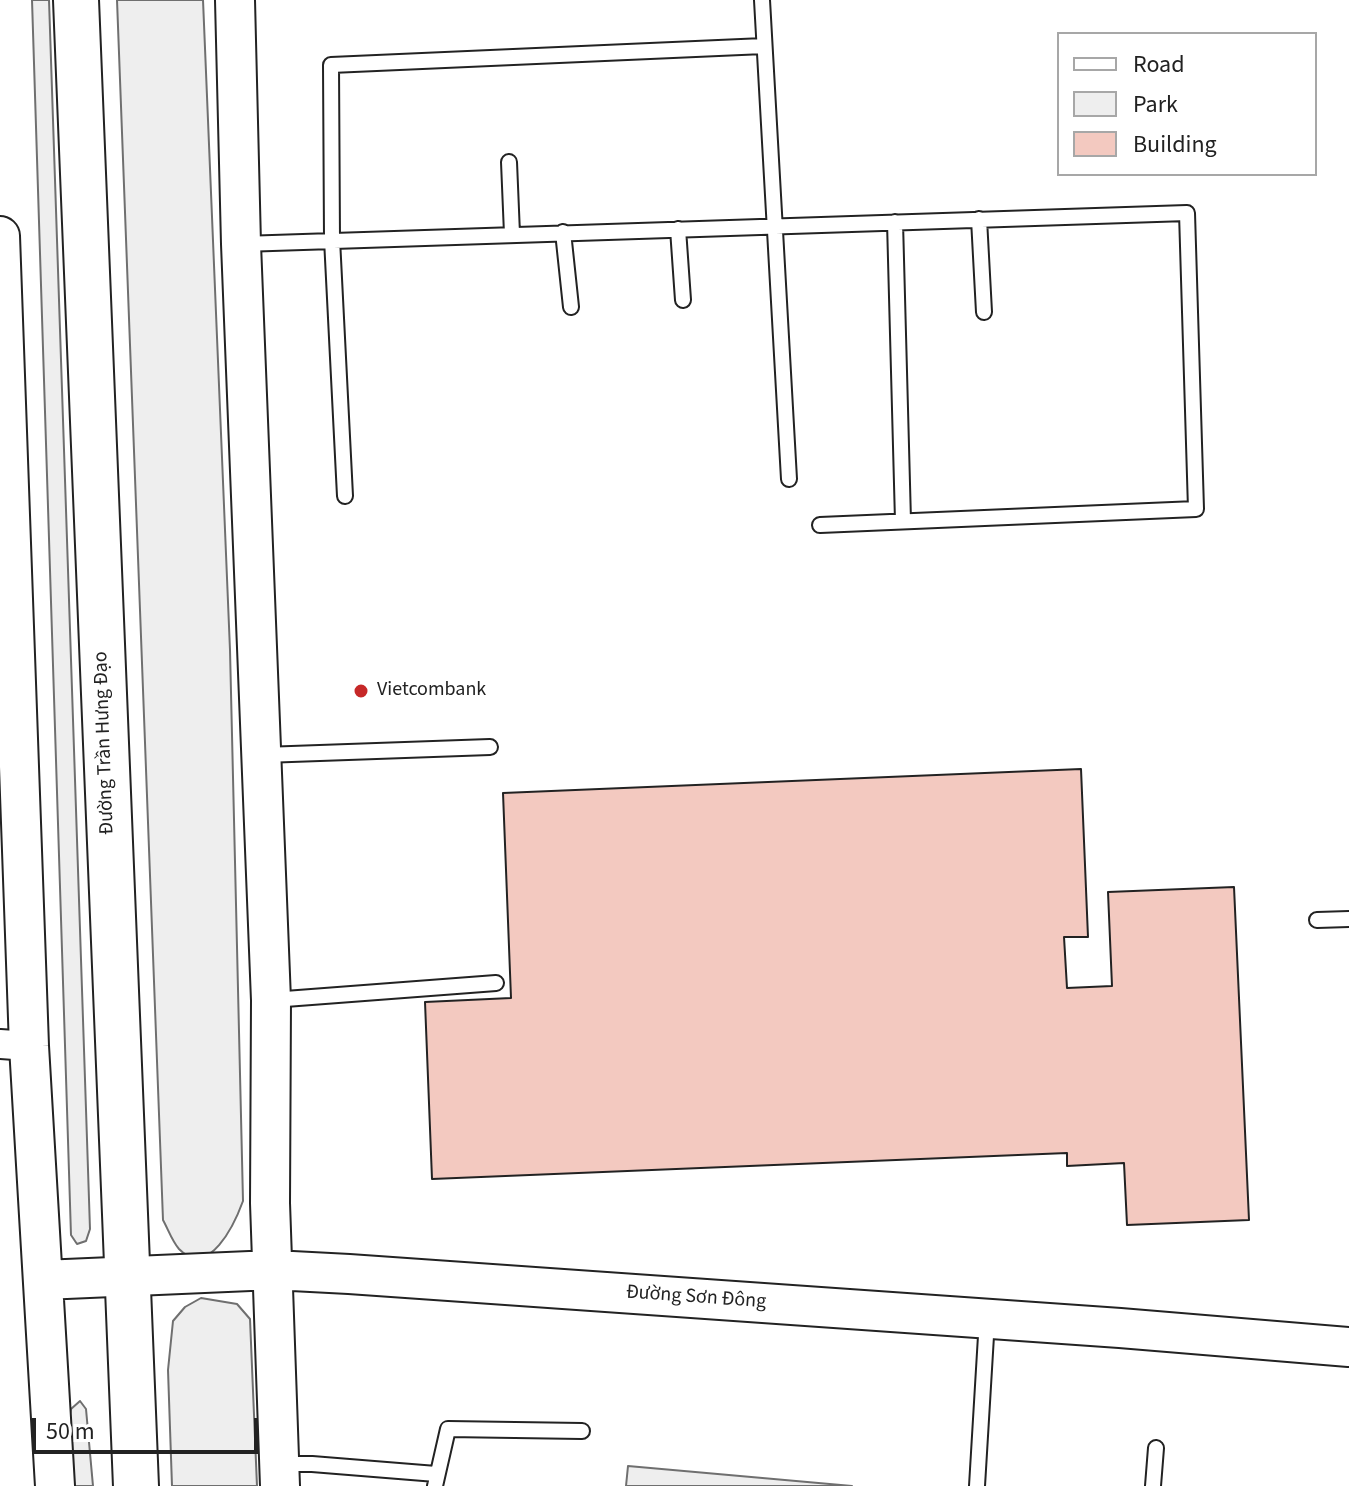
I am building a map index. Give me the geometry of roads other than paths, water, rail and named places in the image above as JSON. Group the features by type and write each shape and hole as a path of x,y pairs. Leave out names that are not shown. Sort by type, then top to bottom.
{"highway":[{"name":"Đường Trần Hưng Đạo","path":"76,0 136,1486"}],"main road":[{"path":"235,0 241,244 271,1000 270,1203 280,1475"},
{"path":"0,236 14,1045 43,1280 55,1486"},
{"name":"Đường Sơn Đông","path":"43,1280 273,1270 987,1318 1349,1347"}],"lane":[{"path":"762,0 789,479"},
{"path":"345,496 332,239 331,65 764,46"},
{"path":"509,162 512,234"},
{"path":"241,244 1187,213 1196,509 820,525"},
{"path":"979,219 984,312"},
{"path":"895,222 903,521"},
{"path":"678,229 683,300"},
{"path":"563,232 571,307"},
{"path":"263,755 490,747"},
{"path":"1317,920 1349,919"},
{"path":"271,1000 496,983"},
{"path":"977,1486 987,1318"},
{"path":"280,1475 312,1464 435,1480 448,1429 582,1431"},
{"path":"1153,1486 1156,1448"}],"place":[{"name":"Vietcombank","path":"361,691"}]}
